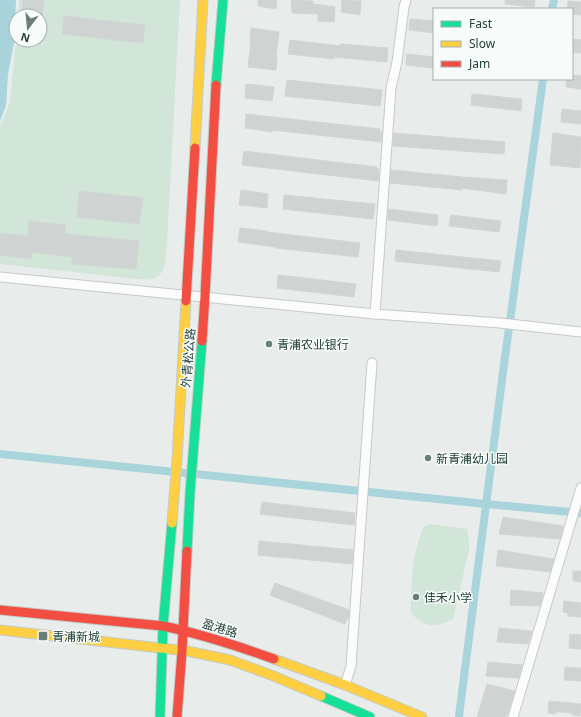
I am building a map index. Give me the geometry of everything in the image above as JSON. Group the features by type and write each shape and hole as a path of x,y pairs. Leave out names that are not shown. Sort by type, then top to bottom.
{"main road":[{"name":"外青松公路","path":"160,717 163,626 174,492 203,0"},
{"name":"外青松公路","path":"178,717 192,459 205,296 215,97 222,0"},
{"name":"盈港路","path":"0,610 163,626 183,630 235,645 346,686 422,717"},
{"path":"0,630 162,648 230,660 271,675 370,717"}],"street":[{"path":"375,314 391,88 398,62 406,0"},
{"path":"0,277 205,296 375,314 500,323 581,332"},
{"path":"346,686 351,666 372,363"},
{"path":"513,717 581,488"}],"green space":[{"path":"19,0 180,0 166,256 162,272 153,279 146,280 0,264 0,127 10,102 15,48 48,48 48,8 18,8"},
{"path":"430,524 467,529 469,540 469,550 453,619 435,625 421,622 411,613 412,580 417,548 423,527"}],"water":[{"path":"0,0 16,0 16,8 8,8 8,48 13,48 8,74 6,106 0,121"}],"building":[{"path":"23,0 44,0 43,8 22,8"},
{"path":"258,0 277,0 276,9 258,6"},
{"path":"291,0 313,1 313,4 335,7 334,22 318,21 318,14 292,13"},
{"path":"342,0 361,1 360,15 341,12"},
{"path":"505,0 535,0 534,7 505,4"},
{"path":"568,1 581,2 581,15 573,14 573,8 567,8"},
{"path":"64,16 145,25 143,43 62,34"},
{"path":"410,19 433,21 433,33 409,30"},
{"path":"251,28 279,32 276,70 248,67"},
{"path":"573,39 581,40 581,53 573,52"},
{"path":"290,40 340,46 340,44 388,48 387,62 334,57 334,59 288,54"},
{"path":"407,54 433,57 433,68 406,65"},
{"path":"573,75 581,76 581,89 566,87 567,80 573,80"},
{"path":"287,80 382,90 380,106 285,96"},
{"path":"246,84 274,87 272,101 245,98"},
{"path":"472,94 522,99 521,111 471,105"},
{"path":"562,109 581,111 581,124 561,122"},
{"path":"246,114 380,129 380,132 382,132 381,142 272,130 272,132 245,128"},
{"path":"394,133 505,142 504,154 393,146"},
{"path":"553,133 581,137 580,168 550,165"},
{"path":"244,151 377,167 377,169 379,169 378,181 242,165"},
{"path":"391,170 507,180 506,194 462,188 462,190 390,183"},
{"path":"241,190 268,194 267,208 239,205"},
{"path":"79,191 143,198 139,224 77,217"},
{"path":"284,195 375,204 373,219 283,209"},
{"path":"388,209 438,215 437,226 388,220"},
{"path":"451,215 501,221 499,232 449,226"},
{"path":"29,221 66,225 65,234 139,241 136,269 72,264 72,257 32,252 31,259 0,255 0,233 28,236"},
{"path":"240,228 360,243 358,257 276,248 238,242"},
{"path":"396,250 501,261 499,272 395,261"},
{"path":"278,275 356,284 354,297 277,288"},
{"path":"262,502 355,513 354,525 260,514"},
{"path":"503,517 563,526 560,539 499,534"},
{"path":"259,541 353,550 352,564 258,555"},
{"path":"498,550 554,559 550,572 496,566"},
{"path":"573,571 581,571 581,582 573,581"},
{"path":"275,583 349,610 349,615 345,624 270,595"},
{"path":"511,590 543,593 540,606 510,605"},
{"path":"564,601 581,603 581,617 568,616 568,613 563,612"},
{"path":"499,628 532,631 528,644 497,642"},
{"path":"570,634 581,635 581,649 569,648"},
{"path":"488,662 522,665 518,678 486,676"},
{"path":"565,667 581,668 581,681 564,680"},
{"path":"487,684 515,691 506,717 477,717"},
{"path":"549,701 581,704 580,716 564,712 556,712 556,714 548,713"}],"waterway":[{"path":"552,8 554,0"},
{"path":"459,716 503,372 543,80"},
{"path":"0,454 581,513"}],"traffic: fast":[{"path":"216,85 223,0"},
{"path":"187,551 202,341"},
{"path":"160,717 163,626 172,523"},
{"path":"321,696 370,717"}],"traffic: slow":[{"path":"195,148 203,0"},
{"path":"172,523 186,301"},
{"path":"0,630 187,651 230,660 321,696"},
{"path":"274,659 345,685 422,717"}],"traffic: jam":[{"path":"202,341 216,85"},
{"path":"186,301 195,148"},
{"path":"177,717 187,551"},
{"path":"0,610 163,626 247,649 274,659"}],"place":[{"name":"青浦农业银行","path":"269,344"},
{"name":"新青浦幼儿园","path":"428,458"},
{"name":"佳禾小学","path":"416,597"},
{"name":"青浦新城","path":"43,636"}]}
